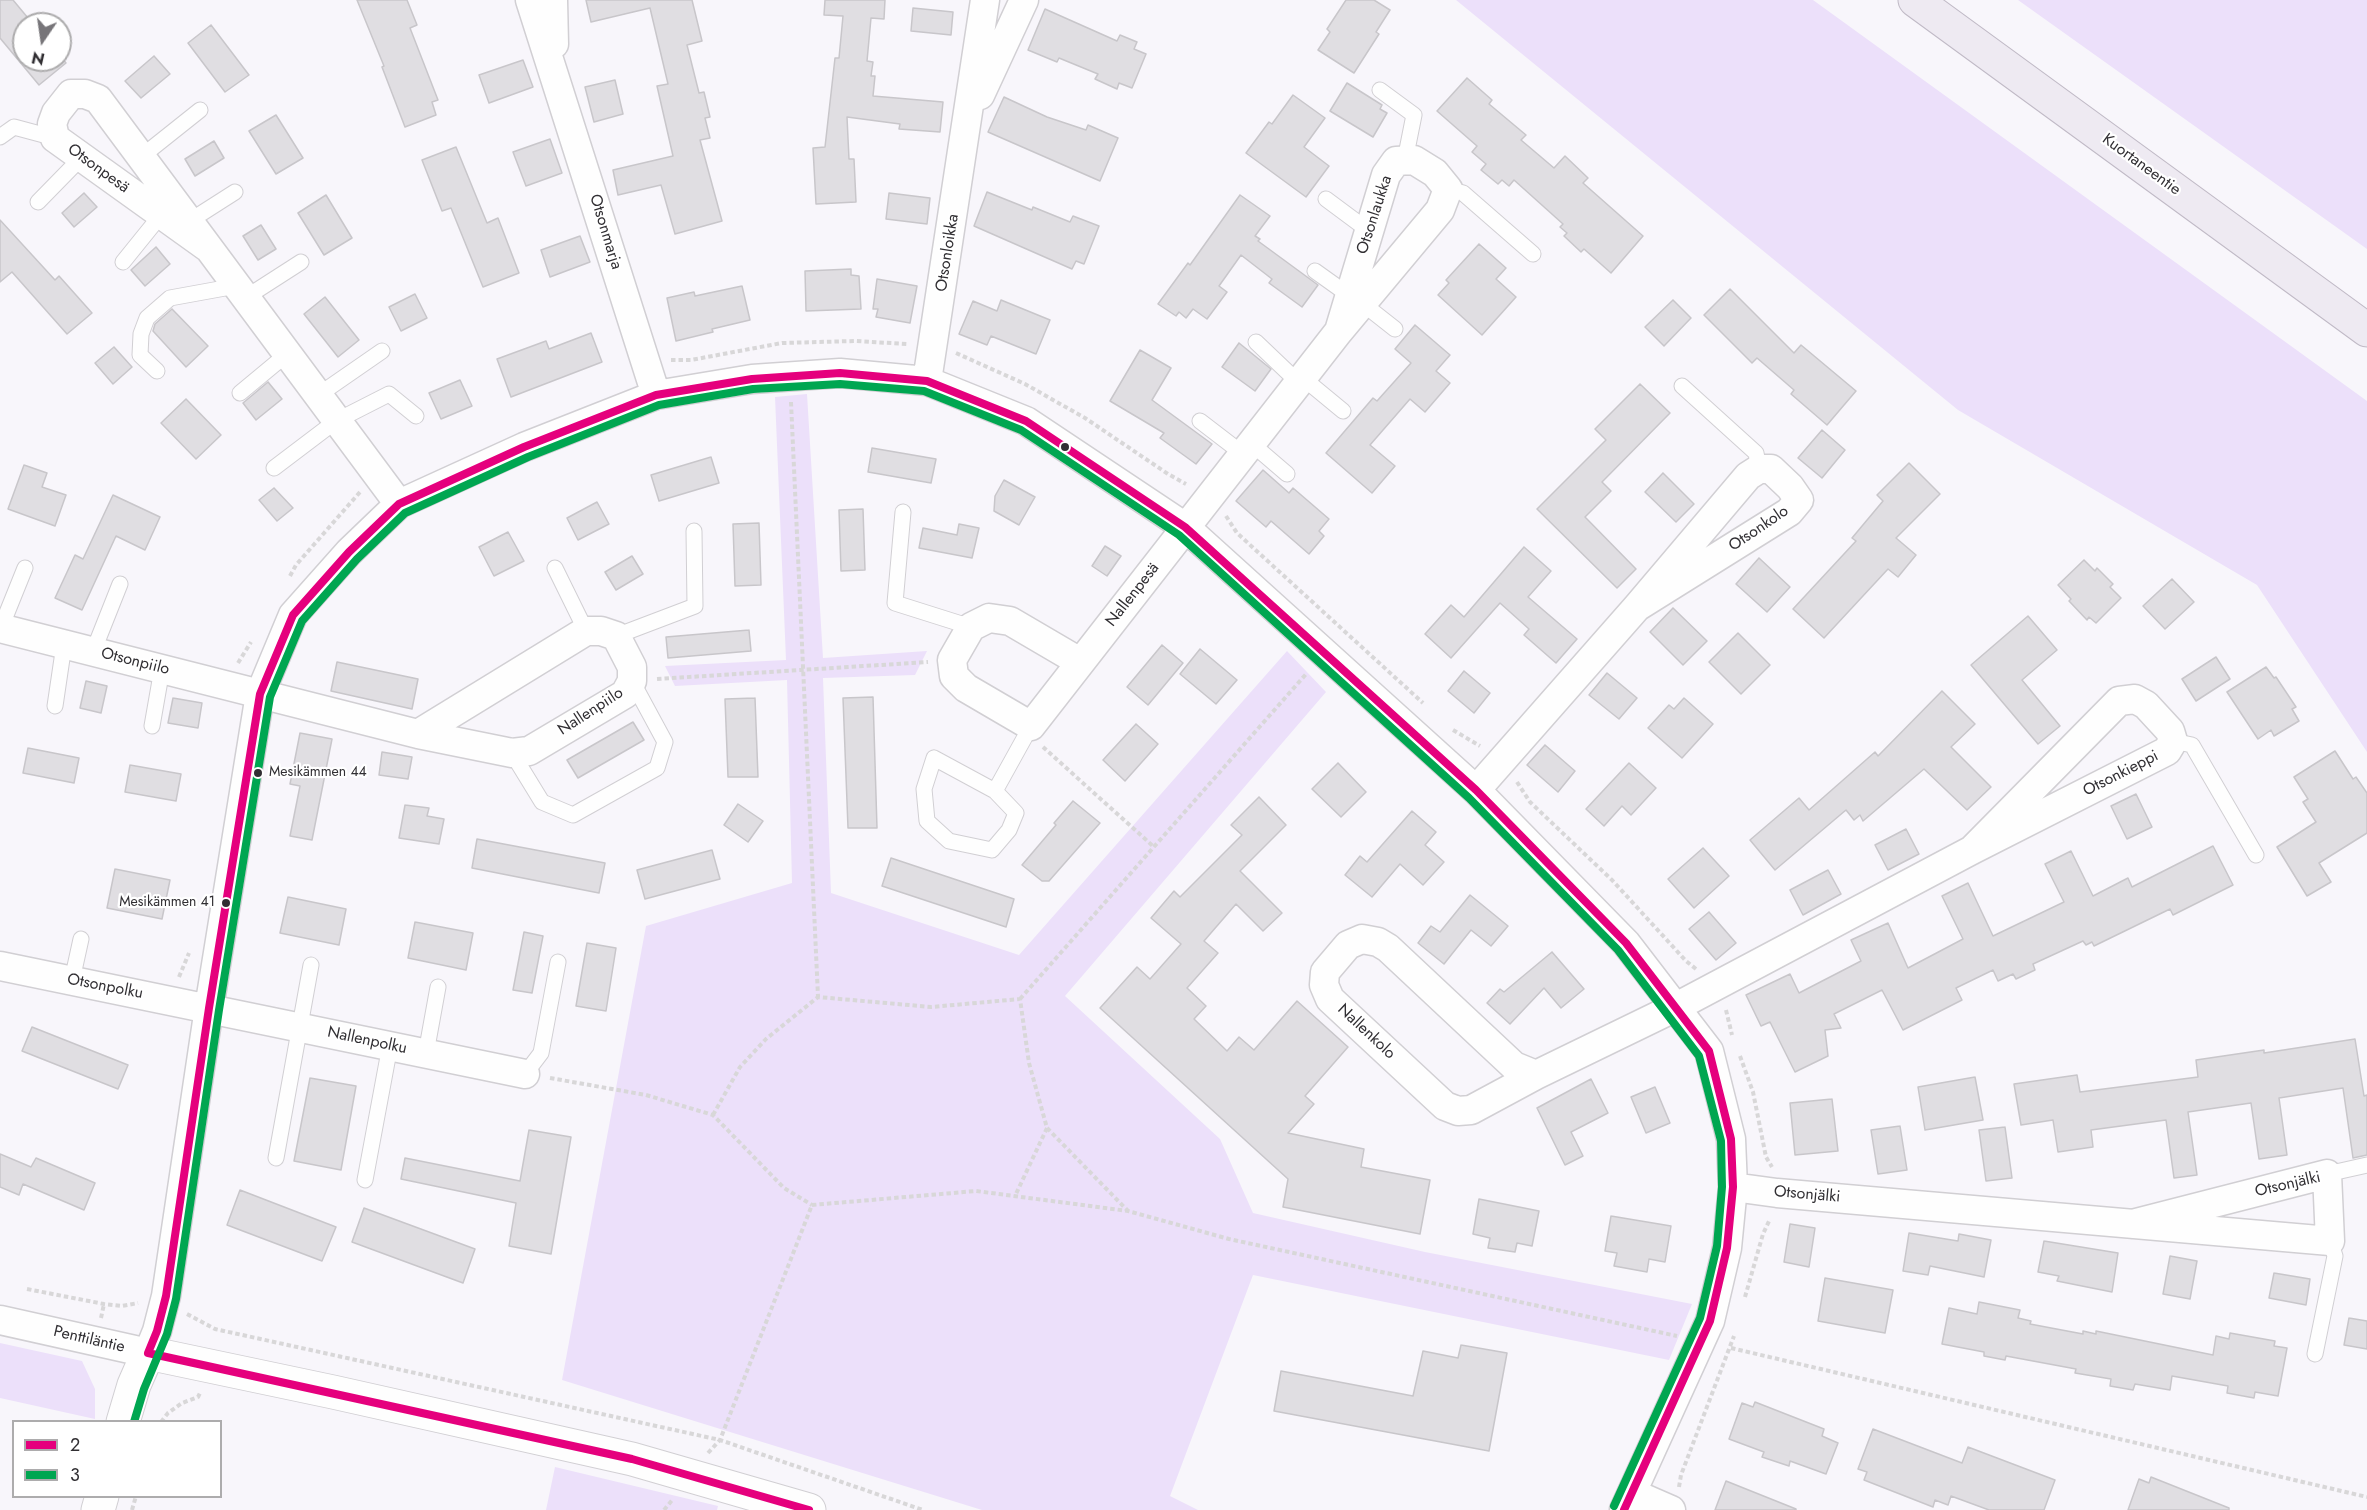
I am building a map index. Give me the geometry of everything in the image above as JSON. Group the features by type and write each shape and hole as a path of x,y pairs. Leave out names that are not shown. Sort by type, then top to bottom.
{"highway":[{"name":"Kuortaneentie","path":"1915,0 2367,330"}],"street":[{"name":"Otsonmarja","path":"530,0 656,395"},
{"name":"Otsonmarja","path":"553,0 554,70"},
{"name":"Otsonloikka","path":"927,381 985,0"},
{"name":"Otsonloikka","path":"967,124 1024,0"},
{"name":"Otsonpesä","path":"175,218 141,157 98,99 85,94 71,94 56,113 52,124 55,138 175,218 207,247 399,504"},
{"name":"Otsonlaukka","path":"1185,527 1339,331 1356,299 1440,210 1448,189 1435,173 1414,160 1396,160 1386,175 1369,231 1356,299"},
{"path":"124,1420 134,1385 164,1308 209,1008 260,694 293,615 349,552 399,504 524,447 656,395 752,379 840,372 927,381 1026,421 1185,527 1476,790 1626,943 1709,1051 1731,1139 1733,1187 1727,1248 1710,1321 1628,1502 1671,1510"},
{"name":"Otsonkolo","path":"1476,790 1637,607 1748,476 1759,469 1771,469 1790,487 1799,500 1789,512 1637,607"},
{"name":"Nallenpesä","path":"1031,726 1185,527"},
{"path":"1031,726 966,688 954,676 952,660 971,627 989,618 1010,621 1080,662"},
{"name":"Otsonpiilo","path":"3,627 64,645 260,694"},
{"path":"418,734 586,631 601,631 616,636"},
{"name":"Nallenpiilo","path":"260,694 418,734 512,753 529,751 625,694 632,681 632,667 616,636"},
{"name":"Otsonkieppi","path":"1676,1007 1972,850 2167,751 2173,741 2170,731 2146,705 2135,699 2120,701 1972,850"},
{"name":"Nallenkolo","path":"1536,1075 1514,1066 1388,948 1378,942 1362,939 1348,945 1325,972 1324,985 1330,999 1445,1106 1458,1111 1471,1110 1536,1075 1676,1007"},
{"name":"Otsonpolku","path":"0,966 209,1008"},
{"name":"Nallenpolku","path":"209,1008 525,1074"},
{"name":"Otsonjälki","path":"1733,1187 1777,1193 2132,1224 2330,1241 2327,1174 2132,1224"},
{"name":"Penttiläntie","path":"0,1320 632,1459 809,1510"}],"lane":[{"path":"1380,90 1414,115 1406,160"},
{"path":"141,157 200,110"},
{"path":"0,137 14,127 55,138"},
{"path":"38,202 82,157"},
{"path":"1448,189 1464,193 1533,254"},
{"path":"123,261 175,218 235,192"},
{"path":"1326,199 1369,231"},
{"path":"157,371 140,355 141,334 147,318 170,298 241,292 301,262"},
{"path":"1315,271 1395,329"},
{"path":"1256,342 1301,381 1343,411"},
{"path":"317,396 382,351"},
{"path":"240,393 287,354"},
{"path":"1682,386 1756,453 1759,469"},
{"path":"274,468 336,421 389,394 416,416"},
{"path":"1200,421 1287,474"},
{"path":"903,512 895,603 971,627"},
{"path":"616,636 695,606 694,531"},
{"path":"3,627 25,568"},
{"path":"555,568 586,631"},
{"path":"93,652 120,584"},
{"path":"55,706 64,645"},
{"path":"152,726 162,669"},
{"path":"512,753 542,802 573,815 657,768 665,742 632,681"},
{"path":"995,791 1031,726"},
{"path":"2173,741 2192,745 2256,855"},
{"path":"934,758 995,791 1016,813 1009,830 992,850 949,840 927,821 924,789 934,758"},
{"path":"72,980 81,939"},
{"path":"525,1074 541,1053 558,962"},
{"path":"276,1158 311,965"},
{"path":"426,1053 438,987"},
{"path":"365,1180 390,1046"},
{"path":"2327,1174 2367,1165"},
{"path":"2315,1354 2335,1256 2330,1241"}],"path":[{"path":"782,343 792,406 818,997"},
{"path":"713,1116 740,1067 766,1039 818,997 931,1007 1020,999 1344,630"},
{"path":"632,681 952,660"},
{"path":"1031,726 1033,739 1154,846"},
{"path":"1020,999 1029,1063 1047,1128 1128,1211"},
{"path":"525,1074 646,1095 713,1116 784,1188 812,1205 976,1191 1128,1211 1229,1239 1701,1341 2367,1497"},
{"path":"1015,1196 1047,1128"},
{"path":"687,1474 720,1440 812,1205"},
{"path":"27,1289 104,1304 122,1306 137,1303 164,1308 189,1314 215,1329 720,1440 923,1510"}],"shaded area":[{"path":"1456,0 1813,0 2367,401 2367,752 2257,585 1958,410"},
{"path":"2018,0 2367,0 2367,249"},
{"path":"807,394 823,658 927,651 915,675 823,678 831,893 1019,955 1287,651 1326,692 1065,996 1220,1139 1253,1213 1425,1252 1692,1304 1669,1360 1253,1275 1170,1496 1198,1510 982,1510 562,1380 646,926 792,883 787,680 675,686 665,666 786,660 775,397"},
{"path":"0,1343 82,1361 95,1389 95,1419 0,1398"},
{"path":"555,1467 718,1506 717,1510 546,1510"}],"building":[{"path":"0,0 13,0 23,12 12,12 12,52 0,38"},
{"path":"357,0 407,0 417,25 410,28 438,100 432,102 436,115 405,127 382,67 384,66"},
{"path":"586,0 692,0 702,41 687,45 699,93 704,92 710,117 705,118 710,138 700,140 722,221 675,234 661,185 618,195 613,170 673,156 657,86 668,84 650,8 591,22"},
{"path":"825,0 885,0 884,19 871,18 867,61 873,62 871,76 875,76 873,96 943,102 940,132 899,129 900,124 847,117 849,159 854,159 856,202 816,204 813,148 825,147 835,58 839,58 843,16 824,15"},
{"path":"1346,0 1374,0 1390,10 1376,32 1379,34 1354,73 1318,50 1330,32 1327,29"},
{"path":"913,8 953,12 951,35 911,31"},
{"path":"1045,9 1117,41 1120,35 1137,42 1134,49 1146,54 1132,88 1119,83 1117,89 1095,79 1098,74 1059,58 1057,62 1028,50"},
{"path":"211,25 249,75 225,92 188,43"},
{"path":"154,56 170,74 141,98 125,81"},
{"path":"523,60 533,87 489,103 479,75"},
{"path":"28,72 55,72 39,85"},
{"path":"1467,78 1492,100 1489,104 1526,135 1521,140 1554,168 1565,156 1588,178 1583,183 1643,236 1611,273 1584,249 1581,252 1564,236 1567,233 1560,227 1563,224 1514,180 1509,186 1502,180 1498,184 1481,170 1486,164 1472,152 1477,146 1437,111"},
{"path":"615,80 623,114 594,122 585,87"},
{"path":"1347,83 1382,105 1380,109 1387,113 1373,137 1330,111"},
{"path":"1293,95 1325,118 1304,147 1329,166 1306,197 1246,153 1269,122 1272,124"},
{"path":"1004,97 1047,117 1086,130 1088,125 1118,138 1100,181 988,132"},
{"path":"276,115 303,158 276,174 249,131"},
{"path":"550,139 562,173 526,186 513,152"},
{"path":"214,141 224,158 195,176 185,159"},
{"path":"456,147 487,223 498,218 519,273 483,287 451,208 442,211 422,160"},
{"path":"987,192 1070,222 1073,216 1099,226 1084,264 1076,261 1072,269 974,226"},
{"path":"84,193 97,207 74,227 62,213"},
{"path":"889,193 930,198 927,224 886,219"},
{"path":"326,195 352,238 324,255 298,213"},
{"path":"1240,195 1270,216 1255,236 1260,239 1258,241 1318,285 1302,307 1269,283 1272,279 1241,255 1219,286 1227,292 1207,319 1193,309 1186,318 1179,312 1176,316 1158,304 1188,263 1190,265"},
{"path":"0,220 55,280 59,276 92,313 67,334 12,272 0,282"},
{"path":"261,225 276,249 258,260 243,236"},
{"path":"580,236 590,262 550,277 541,250"},
{"path":"1479,244 1506,268 1496,279 1516,297 1482,335 1438,295 1449,283 1446,280"},
{"path":"156,247 170,264 145,286 131,270"},
{"path":"851,269 851,275 859,276 861,309 806,311 805,271"},
{"path":"877,279 917,286 910,323 876,317 878,309 873,309"},
{"path":"742,286 750,320 676,341 667,298 694,292 695,296"},
{"path":"1730,289 1794,353 1801,345 1856,391 1827,425 1791,394 1794,390 1757,358 1752,363 1704,315"},
{"path":"415,294 427,318 401,331 389,307"},
{"path":"325,297 359,340 338,357 304,314"},
{"path":"1001,300 1050,320 1036,354 991,336 987,345 959,334 973,301 997,311"},
{"path":"1673,300 1691,318 1664,346 1645,327"},
{"path":"172,309 208,346 186,367 153,331 155,324"},
{"path":"1415,325 1450,355 1436,371 1450,383 1425,412 1410,399 1370,445 1395,466 1372,493 1326,453 1373,398 1377,401 1411,363 1395,349"},
{"path":"591,333 602,362 511,397 497,359 546,341 549,349"},
{"path":"1239,343 1271,369 1255,391 1222,367"},
{"path":"114,347 132,367 113,384 95,363"},
{"path":"1140,350 1171,368 1152,400 1212,444 1196,464 1160,438 1164,433 1110,401"},
{"path":"460,380 472,406 441,419 429,393"},
{"path":"268,382 282,399 256,420 243,403"},
{"path":"1640,384 1670,413 1602,482 1611,491 1585,517 1636,569 1617,588 1537,509 1606,440 1595,429"},
{"path":"186,399 221,435 196,459 161,423"},
{"path":"1822,430 1845,450 1822,478 1798,458"},
{"path":"872,448 936,459 931,483 868,472"},
{"path":"711,457 719,483 659,501 651,475"},
{"path":"1909,463 1940,494 1896,538 1916,555 1898,577 1888,569 1824,638 1793,609 1856,541 1852,538 1883,501 1877,495"},
{"path":"24,465 47,473 42,487 66,495 55,526 8,509"},
{"path":"1263,470 1289,493 1293,488 1329,519 1319,531 1324,536 1309,554 1271,521 1266,527 1236,501"},
{"path":"1663,473 1694,504 1676,522 1645,492"},
{"path":"1004,480 1035,497 1019,525 994,511 995,496"},
{"path":"274,488 293,508 277,521 259,500"},
{"path":"113,495 160,517 145,550 116,536 82,610 55,598 75,555 83,559"},
{"path":"597,502 609,524 578,540 567,518"},
{"path":"863,509 865,570 841,571 839,510"},
{"path":"759,523 761,585 735,586 733,524"},
{"path":"959,524 979,528 972,558 919,548 923,528 957,535"},
{"path":"508,532 524,561 494,576 479,547"},
{"path":"1105,546 1121,556 1107,576 1092,566"},
{"path":"1524,547 1551,571 1528,597 1577,639 1556,663 1524,635 1529,629 1500,603 1451,658 1425,634 1451,605 1464,617"},
{"path":"632,556 643,574 616,590 605,572"},
{"path":"1759,558 1790,587 1767,612 1736,584"},
{"path":"2084,560 2095,571 2097,568 2113,584 2110,587 2121,598 2096,623 2089,617 2087,620 2058,585"},
{"path":"2172,579 2194,602 2165,629 2143,606"},
{"path":"1673,608 1707,641 1683,665 1650,632"},
{"path":"2028,616 2057,650 2022,680 2060,726 2038,744 1971,665"},
{"path":"749,630 751,651 668,658 666,637"},
{"path":"1738,633 1770,665 1741,694 1709,662"},
{"path":"1162,645 1183,663 1148,705 1127,687"},
{"path":"1200,649 1237,680 1216,704 1180,674"},
{"path":"2216,657 2230,679 2196,701 2182,679"},
{"path":"337,662 418,679 412,709 331,691"},
{"path":"2266,667 2274,678 2276,677 2296,707 2292,709 2299,721 2274,736 2271,730 2258,739 2227,692"},
{"path":"1464,671 1490,693 1474,713 1448,691"},
{"path":"1607,673 1637,698 1619,719 1589,695"},
{"path":"86,681 107,686 101,713 80,708"},
{"path":"1942,691 1975,724 1951,747 1991,787 1967,810 1924,769 1863,821 1860,815 1854,820 1846,810 1775,870 1750,840 1799,798 1809,810 1875,752 1878,756"},
{"path":"873,697 877,828 848,828 843,698"},
{"path":"173,698 202,703 198,728 168,723"},
{"path":"755,698 758,777 728,777 725,699"},
{"path":"1684,698 1713,724 1682,758 1648,728 1669,705 1674,709"},
{"path":"633,722 644,740 578,778 567,760"},
{"path":"1136,724 1158,744 1125,781 1103,760"},
{"path":"300,733 332,739 312,840 290,836 300,786 290,784"},
{"path":"1545,745 1575,771 1558,792 1527,765"},
{"path":"28,748 79,758 74,783 23,773"},
{"path":"2335,751 2353,779 2356,777 2367,793 2367,833 2319,863 2331,882 2307,896 2277,847 2316,822 2303,802 2308,799 2294,777"},
{"path":"382,752 412,757 408,779 379,775"},
{"path":"1338,763 1366,792 1341,817 1312,789"},
{"path":"1629,763 1656,788 1631,815 1622,806 1604,826 1586,809"},
{"path":"130,765 181,774 176,801 125,792"},
{"path":"2136,794 2152,827 2127,839 2111,806"},
{"path":"1259,797 1286,825 1240,871 1282,913 1263,931 1236,904 1204,941 1218,953 1187,988 1206,1006 1194,1019 1227,1051 1239,1037 1254,1050 1297,1001 1348,1047 1305,1096 1314,1104 1288,1133 1364,1149 1361,1167 1430,1180 1420,1234 1283,1207 1288,1179 1100,1008 1137,967 1150,979 1181,944 1151,918 1174,891 1180,897 1242,835 1231,825"},
{"path":"1073,801 1100,823 1049,881 1042,881 1022,865"},
{"path":"738,804 763,821 748,842 724,825"},
{"path":"405,805 429,808 427,816 444,819 439,844 399,838"},
{"path":"1412,811 1436,832 1425,845 1444,862 1423,885 1400,864 1372,897 1345,875 1360,856 1367,862"},
{"path":"1906,829 1919,854 1888,870 1875,845"},
{"path":"477,839 605,863 599,893 472,868"},
{"path":"2213,846 2233,885 2173,915 2170,909 2094,946 2092,942 2086,945 2083,941 2033,964 2035,970 2016,979 2013,974 1998,981 1993,970 1956,988 1962,1000 1903,1030 1882,990 1834,1014 1841,1028 1825,1030 1828,1056 1795,1072 1770,1022 1761,1026 1746,995 1790,974 1799,993 1861,961 1851,940 1888,923 1908,968 1963,939 1942,896 1968,883 1993,936 2064,902 2045,864 2071,851 2093,896 2128,878 2132,887"},
{"path":"1703,848 1729,876 1694,908 1668,879"},
{"path":"712,850 720,879 645,899 637,870"},
{"path":"891,858 1014,899 1006,927 882,886"},
{"path":"115,869 170,880 162,919 107,908"},
{"path":"1828,870 1841,894 1803,915 1790,890"},
{"path":"1470,895 1508,926 1491,946 1471,930 1444,964 1418,943 1431,926 1440,932"},
{"path":"288,897 346,909 339,945 280,933"},
{"path":"1709,912 1736,943 1716,960 1689,929"},
{"path":"415,922 473,933 466,970 408,958"},
{"path":"524,932 543,936 532,993 513,990"},
{"path":"587,943 616,948 606,1011 576,1006"},
{"path":"1552,952 1584,989 1561,1008 1544,988 1510,1024 1487,1003 1500,989 1504,992"},
{"path":"32,1027 128,1065 118,1089 22,1051"},
{"path":"2355,1039 2364,1096 2367,1095 2367,1155 2353,1158 2343,1088 2279,1098 2287,1155 2259,1159 2251,1103 2188,1112 2197,1175 2174,1178 2166,1120 2091,1130 2093,1147 2058,1152 2053,1120 2021,1125 2014,1084 2077,1075 2080,1092 2198,1077 2196,1060 2264,1050 2264,1053"},
{"path":"1975,1077 1983,1120 1925,1130 1918,1087"},
{"path":"310,1078 356,1086 341,1170 294,1161"},
{"path":"1591,1079 1608,1113 1571,1132 1583,1156 1565,1165 1537,1108"},
{"path":"1655,1087 1670,1123 1646,1133 1631,1097"},
{"path":"1832,1099 1838,1151 1795,1155 1790,1103"},
{"path":"1900,1126 1907,1170 1878,1174 1871,1130"},
{"path":"2005,1127 2012,1178 1986,1181 1979,1130"},
{"path":"529,1130 571,1137 551,1254 509,1246 516,1203 401,1179 405,1158 520,1181"},
{"path":"0,1154 31,1167 36,1158 95,1183 84,1210 23,1184 19,1195 0,1187"},
{"path":"240,1190 336,1227 322,1261 227,1225"},
{"path":"1479,1199 1539,1211 1532,1246 1517,1243 1515,1252 1488,1248 1490,1238 1473,1234"},
{"path":"364,1208 475,1249 463,1283 352,1242"},
{"path":"1611,1216 1671,1226 1665,1262 1649,1259 1647,1272 1614,1266 1617,1253 1605,1251"},
{"path":"1790,1224 1815,1228 1809,1267 1784,1262"},
{"path":"1909,1233 1958,1241 1959,1234 1991,1240 1984,1277 1930,1266 1928,1275 1903,1271"},
{"path":"2044,1241 2118,1253 2112,1292 2057,1281 2059,1276 2038,1272"},
{"path":"2170,1256 2197,1261 2190,1299 2163,1294"},
{"path":"2274,1273 2310,1279 2306,1305 2269,1298"},
{"path":"1825,1278 1893,1290 1885,1333 1818,1321"},
{"path":"1979,1302 2020,1310 2018,1318 2031,1321 2030,1324 2083,1334 2083,1331 2096,1334 2096,1331 2213,1355 2216,1336 2229,1339 2230,1333 2275,1341 2274,1346 2287,1348 2278,1396 2255,1392 2254,1398 2227,1393 2228,1386 2172,1376 2170,1390 2135,1384 2133,1390 2110,1386 2111,1379 2075,1373 2076,1369 2006,1356 2005,1360 1984,1356 1984,1352 1942,1344 1949,1308 1977,1314"},
{"path":"2349,1318 2367,1321 2367,1349 2344,1345"},
{"path":"1461,1345 1507,1353 1489,1451 1274,1411 1281,1371 1413,1396 1423,1351 1458,1358"},
{"path":"1755,1402 1824,1429 1822,1436 1838,1443 1826,1474 1790,1461 1789,1466 1762,1457 1764,1452 1729,1439 1742,1403 1753,1407"},
{"path":"1873,1429 1962,1463 1968,1447 2055,1480 2044,1510 1989,1510 1951,1496 1948,1505 1935,1500 1933,1507 1864,1480 1867,1472 1858,1469"},
{"path":"2151,1477 2229,1508 2229,1510 2128,1510 2139,1479 2149,1483"},
{"path":"1726,1481 1796,1509 1796,1510 1715,1510"}],"transit line":[{"name":"2","path":"809,1510 632,1459 148,1353 157,1331 166,1296 209,1008 260,694 293,615 349,552 399,504 524,447 656,395 752,379 840,373 927,381 1026,421 1185,527 1476,790 1626,943 1709,1051 1731,1139 1733,1187 1727,1248 1710,1321 1624,1510"},
{"name":"3","path":"135,1420 144,1389 167,1334 176,1299 219,1010 270,697 302,621 357,559 405,513 528,457 659,405 753,389 840,384 924,391 1021,430 1179,535 1469,798 1618,950 1699,1056 1721,1141 1722,1187 1717,1246 1700,1318 1614,1506"}],"place":[{"name":"Mesikämmen 44","path":"258,773"},
{"name":"Mesikämmen 41","path":"226,903"}]}
